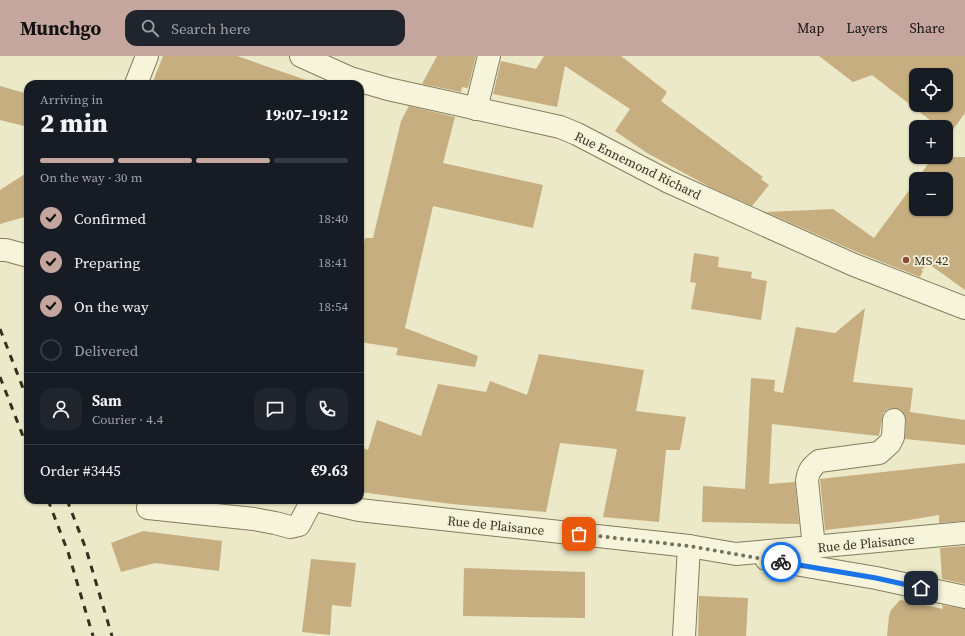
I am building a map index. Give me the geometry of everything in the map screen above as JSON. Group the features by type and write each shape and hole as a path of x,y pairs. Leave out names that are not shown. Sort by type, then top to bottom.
{"street":[{"path":"138,80 147,56"},
{"name":"Rue Ennemond Richard","path":"301,56 357,80"},
{"path":"476,109 489,56"},
{"name":"Rue Ennemond Richard","path":"364,82 388,89 560,127 571,131 669,182 854,264 965,308"},
{"path":"0,250 6,250 24,255"},
{"path":"814,547 807,481 808,474 812,466 819,461 880,453 890,443 894,420"},
{"path":"148,508 254,519 290,527 299,525 306,512 308,504"},
{"name":"Rue de Plaisance","path":"333,504 359,510 689,546 736,554 965,533"},
{"path":"684,636 689,546"},
{"path":"736,554 876,578 965,597"}],"building":[{"path":"163,56 237,56 306,80 154,80"},
{"path":"437,56 476,56 468,88 462,87 461,92 422,84"},
{"path":"544,56 621,56 667,92 661,101 763,177 761,179 769,185 752,206 710,187 647,153 615,131 630,109 565,66 557,107 493,94 501,61 536,69"},
{"path":"819,56 965,56 965,113 953,130 953,120 930,120 920,112 953,112 953,68 909,68 909,104 872,75 853,82"},
{"path":"0,86 24,93 24,126 0,120"},
{"path":"409,106 455,117 443,163 543,185 533,228 433,206 404,332 405,328 478,356 475,367 396,355 398,348 364,343 364,243 365,238 373,238 401,121"},
{"path":"953,157 965,157 965,290 929,264 921,270 923,271 920,277 859,253 766,212 833,209 874,238 909,190 909,216 953,216 953,172 922,172 928,164 953,164"},
{"path":"24,175 24,217 0,224 0,190"},
{"path":"694,253 719,257 718,267 752,272 751,278 767,281 761,320 691,309 696,283 690,282"},
{"path":"865,308 853,382 913,388 910,412 965,420 965,445 905,439 905,415 901,410 895,408 888,409 883,413 879,436 772,424 769,484 795,482 799,524 702,522 703,486 745,489 751,378 775,380 774,391 783,393 796,327 835,333"},
{"path":"539,354 644,370 636,411 686,417 680,450 666,450 659,522 603,517 617,449 560,443 546,512 452,504 364,493 364,448 368,450 377,420 421,436 438,384 486,392 490,381 527,395"},
{"path":"965,463 965,521 939,523 939,515 897,522 825,530 820,479"},
{"path":"143,531 222,541 219,571 155,563 121,572 111,543"},
{"path":"965,546 965,584 942,579 940,548"},
{"path":"311,559 356,563 351,607 332,605 330,635 302,632"},
{"path":"464,568 585,572 585,618 463,616"},
{"path":"699,596 748,598 746,636 698,636"},
{"path":"900,600 943,609 942,605 965,609 965,636 887,636 891,610"}],"railway":[{"path":"0,329 24,391"},
{"path":"0,377 24,439"},
{"path":"50,504 68,552 93,636"},
{"path":"69,504 86,549 112,636"}],"way so far":[{"path":"579,534 689,546 781,562"}],"place":[{"name":"MS 42","path":"906,260"}],"route":[{"path":"781,562 876,578 921,588"}]}
